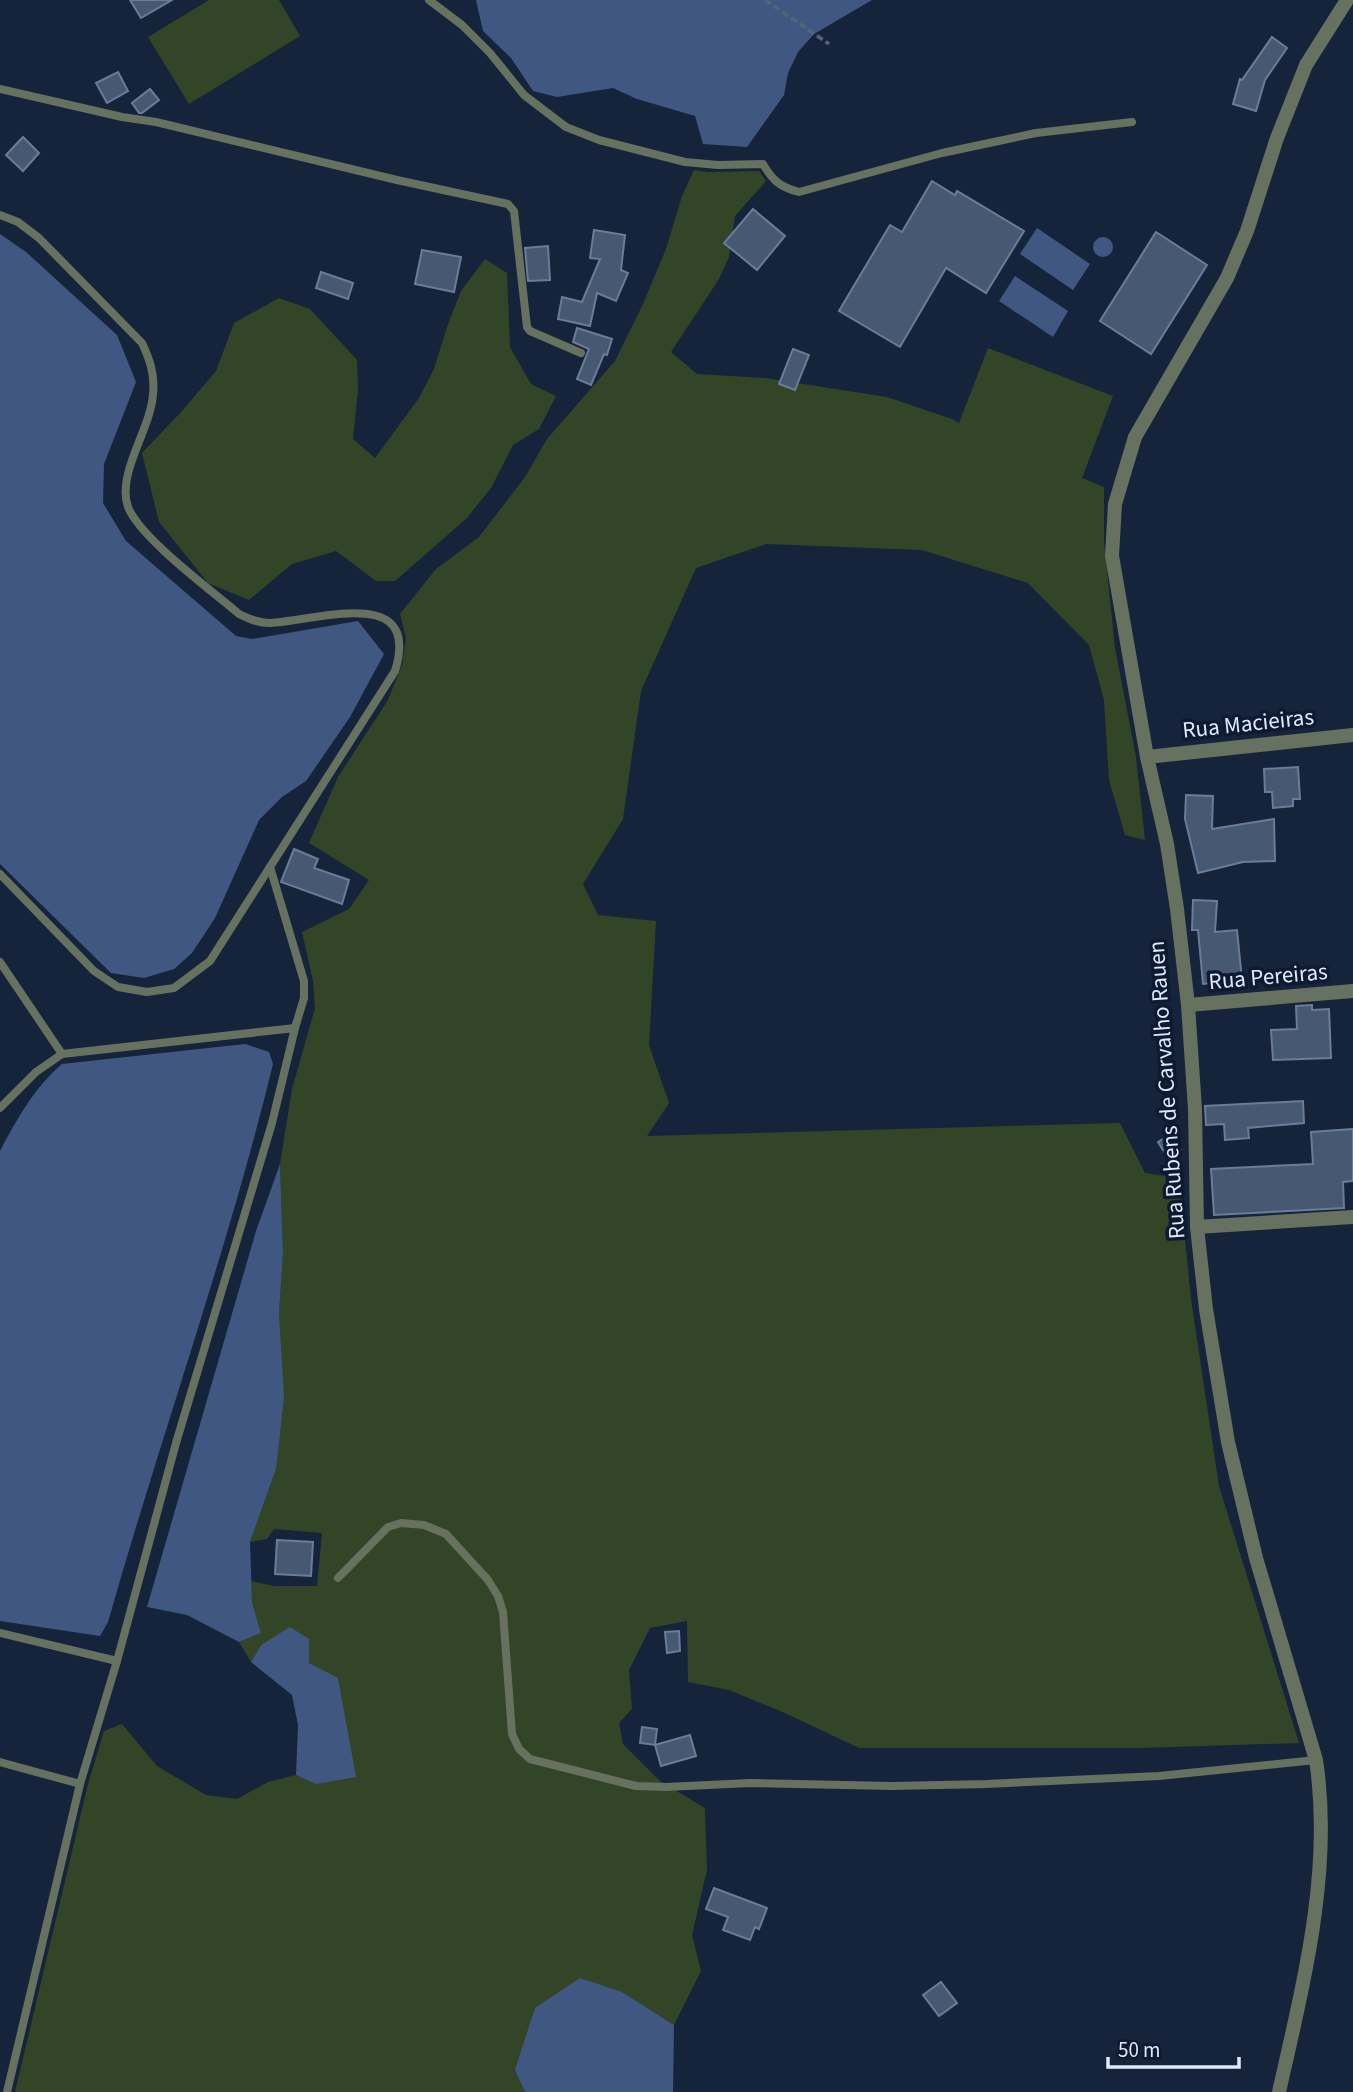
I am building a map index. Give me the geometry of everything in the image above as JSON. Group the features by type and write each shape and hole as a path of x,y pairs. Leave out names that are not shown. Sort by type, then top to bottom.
{"street":[{"name":"Rua Rubens de Carvalho Rauen","path":"1279,2092 1316,1905 1322,1835 1320,1783 1316,1760 1255,1558 1228,1442 1206,1309 1197,1227 1195,1109 1188,1005 1167,844 1147,757 1112,556 1115,504 1135,437 1227,278 1306,65 1348,0"},
{"name":"Rua Macieiras","path":"1147,757 1353,735"},
{"name":"Rua Pereiras","path":"1188,1005 1353,991"},
{"path":"1197,1227 1353,1217"}],"lane":[{"path":"429,0 462,24 524,95 566,127 599,140 685,162 718,165 763,164 772,179 783,188 799,192 942,153 1036,133 1132,122"},
{"path":"0,89 122,117 156,122 508,204 514,211 527,327 530,331 581,353"},
{"path":"0,215 18,222 39,237 142,343 152,365 153,396 125,486 128,506 141,529 239,614 256,622 270,623 351,612 374,613 390,622 399,638 400,655 395,671 210,961 174,988 148,992 118,987 94,971 0,874"},
{"path":"7,2092 80,1784 117,1661 176,1443 272,1123 304,998 304,981 270,867"},
{"path":"0,962 62,1054"},
{"path":"0,1108 36,1072 62,1054 295,1028"},
{"path":"338,1578 388,1527 401,1523 425,1525 446,1534 488,1580 498,1596 503,1612 512,1734 519,1749 530,1759 636,1786 695,1787 750,1783 892,1786 986,1784 1159,1776 1316,1760"},
{"path":"0,1633 117,1661"},
{"path":"0,1762 80,1784"}],"path":[{"path":"765,0 829,44"}],"green space":[{"path":"209,0 279,0 300,36 189,104 148,37"},
{"path":"694,170 759,171 766,181 735,216 729,257 719,279 671,352 697,374 765,378 887,397 959,423 988,348 1113,396 1082,478 1104,487 1104,542 1115,648 1136,757 1145,840 1125,835 1109,780 1104,700 1089,645 1028,583 922,550 766,544 696,568 641,691 623,819 583,884 598,915 656,921 649,1045 669,1103 647,1136 1120,1123 1145,1173 1179,1178 1191,1299 1219,1486 1299,1743 1141,1748 859,1748 729,1690 688,1682 687,1621 650,1628 629,1670 632,1709 619,1723 623,1744 660,1781 705,1808 707,1870 692,1935 701,1971 674,2025 622,1992 516,2070 525,2092 15,2092 88,1784 104,1731 122,1724 157,1766 206,1795 237,1799 268,1782 296,1775 317,1784 345,1719 338,1678 261,1645 251,1662 239,1642 261,1633 252,1602 251,1581 274,1586 317,1586 322,1533 274,1529 267,1539 250,1542 276,1469 283,1253 280,1164 292,1089 315,1008 313,981 302,932 349,909 369,880 309,843 338,777 388,700 402,665 406,638 400,614 436,569 479,537 525,477 547,439 615,361 666,249 682,196"},
{"path":"485,259 507,273 510,347 531,384 556,396 539,429 513,445 491,488 467,518 395,581 376,581 336,551 292,564 249,600 208,583 159,522 142,453 216,371 234,323 279,298 310,309 357,360 358,389 353,439 375,458 419,398 434,369 461,291"}],"water":[{"path":"476,0 872,0 814,34 798,52 788,73 784,95 747,147 703,144 695,116 637,99 613,88 557,97 533,91 511,58 483,31"},
{"path":"1037,228 1090,264 1073,290 1020,254"},
{"path":"0,234 26,252 117,335 136,382 104,464 103,503 126,541 236,636 252,639 358,621 384,654 350,717 306,781 282,797 259,820 215,918 192,953 174,969 144,978 111,973 0,864"},
{"path":"1099,237 1107,237 1113,247 1107,257 1099,257 1093,251 1093,243"},
{"path":"1015,276 1068,311 1053,337 999,301"},
{"path":"245,1044 269,1052 273,1064 215,1274 108,1622 100,1636 0,1621 0,1151 35,1094 62,1064"},
{"path":"280,1164 283,1253 279,1314 284,1397 276,1469 250,1542 252,1602 261,1633 239,1642 187,1615 147,1607 256,1231"},
{"path":"290,1627 309,1639 309,1663 338,1678 356,1777 316,1784 296,1775 298,1725 292,1695 251,1662 261,1645"},
{"path":"580,1978 622,1992 674,2025 673,2092 525,2092 515,2070 535,2008"}],"building":[{"path":"130,0 172,0 141,18"},
{"path":"1272,37 1287,48 1265,80 1256,111 1233,104 1240,79 1242,80"},
{"path":"118,72 128,91 107,103 96,83"},
{"path":"150,89 159,100 139,113 132,103"},
{"path":"23,137 39,153 23,171 6,155"},
{"path":"932,181 955,195 957,191 1024,231 986,293 946,268 900,347 839,311 890,225 902,232"},
{"path":"753,209 785,236 757,270 724,243"},
{"path":"594,230 625,235 621,270 628,273 616,301 597,293 590,326 558,319 562,297 582,302 600,259 590,258"},
{"path":"1156,232 1207,265 1151,354 1100,321"},
{"path":"548,246 550,280 528,281 525,248"},
{"path":"422,250 461,257 454,292 415,284"},
{"path":"321,272 353,283 348,299 316,288"},
{"path":"577,328 612,339 591,385 577,379 589,349 573,342"},
{"path":"793,349 809,355 795,390 779,384"},
{"path":"1298,767 1300,799 1293,799 1293,806 1273,808 1272,792 1265,792 1264,769"},
{"path":"1186,795 1213,796 1212,829 1274,819 1275,861 1243,862 1198,873 1185,819"},
{"path":"294,849 318,859 314,868 349,880 342,904 281,882"},
{"path":"1193,900 1217,901 1215,932 1237,930 1242,980 1203,984 1198,930 1192,930"},
{"path":"1312,1005 1312,1010 1329,1009 1331,1058 1273,1060 1271,1030 1297,1029 1296,1006"},
{"path":"1303,1101 1304,1123 1248,1128 1249,1138 1225,1140 1224,1124 1206,1125 1205,1106"},
{"path":"1353,1129 1353,1181 1343,1182 1344,1208 1214,1215 1211,1169 1313,1164 1311,1132"},
{"path":"1171,1134 1181,1150 1168,1158 1158,1142"},
{"path":"277,1540 313,1542 311,1576 275,1574"},
{"path":"679,1631 680,1651 667,1653 665,1632"},
{"path":"642,1727 657,1729 655,1745 640,1743"},
{"path":"690,1735 696,1756 661,1766 655,1745"},
{"path":"714,1888 767,1908 759,1929 755,1927 750,1940 723,1930 728,1917 706,1909"},
{"path":"941,1982 957,2003 939,2016 923,1995"}]}
